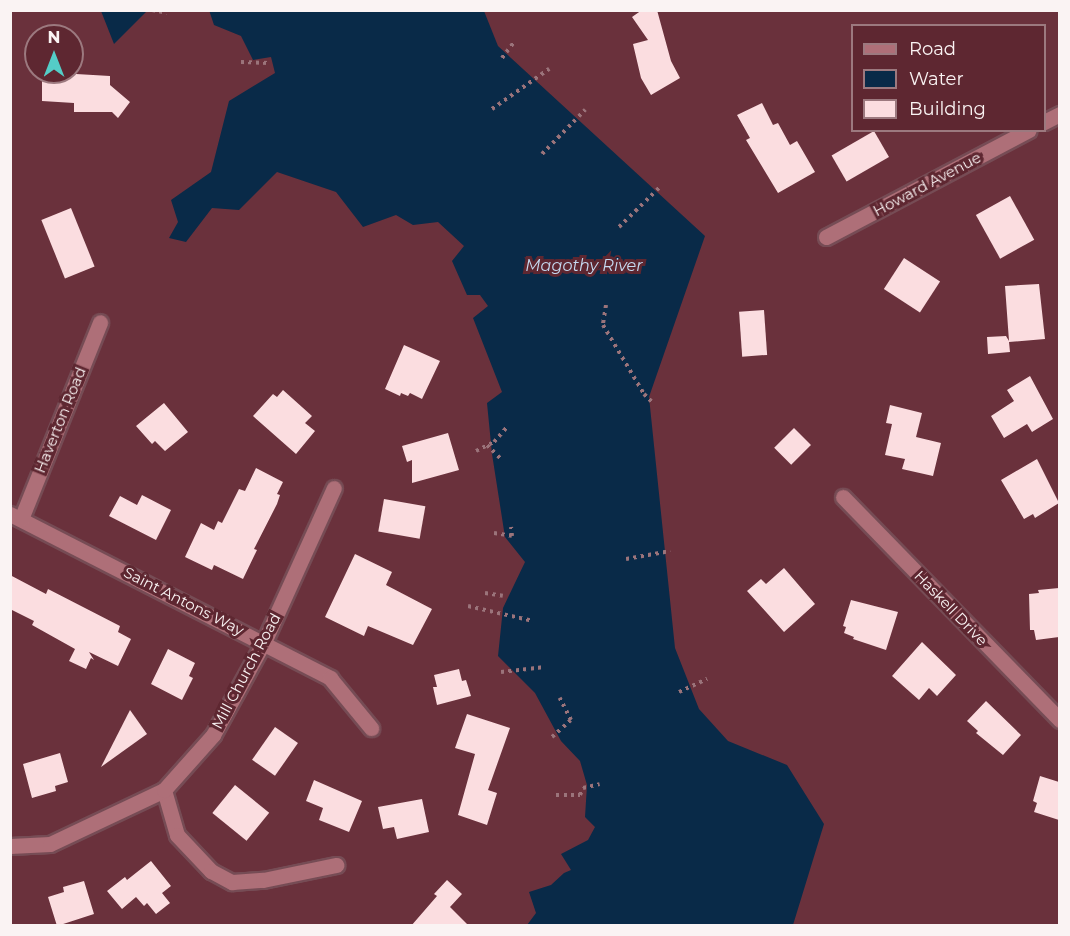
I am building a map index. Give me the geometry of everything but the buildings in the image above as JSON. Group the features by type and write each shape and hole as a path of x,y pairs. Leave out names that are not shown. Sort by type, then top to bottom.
{"street":[{"name":"Howard Avenue","path":"826,237 1025,132"},
{"name":"Haverton Road","path":"16,516 100,322"},
{"name":"Mill Church Road","path":"10,846 50,844 164,790 213,735 264,642 334,488"},
{"name":"Haskell Drive","path":"843,497 1059,720"},
{"name":"Saint Antons Way","path":"16,516 330,678 371,728"},
{"path":"164,790 177,835 211,871 232,882 262,880 336,865"}],"path":[{"path":"152,10 167,13"},
{"path":"502,58 515,41"},
{"path":"241,62 268,63"},
{"path":"492,109 549,69"},
{"path":"542,154 585,110"},
{"path":"619,227 660,187"},
{"path":"606,305 603,325 644,394 652,402"},
{"path":"476,451 494,442 508,426"},
{"path":"488,445 502,460"},
{"path":"495,533 512,536 511,527"},
{"path":"627,560 670,551"},
{"path":"485,593 503,596"},
{"path":"468,606 533,621"},
{"path":"501,672 545,668"},
{"path":"679,692 707,679"},
{"path":"552,737 571,720 560,698"},
{"path":"556,795 580,795 583,788 600,784"}],"water":[{"name":"Magothy River","path":"209,10 484,11 498,46 705,236 649,397 675,648 699,709 728,741 787,765 824,824 793,925 527,925 536,913 529,892 551,885 571,870 561,854 588,840 595,827 585,817 587,785 580,761 561,741 535,693 498,656 503,608 525,562 505,537 492,454 487,403 502,392 473,318 488,306 480,295 467,295 452,261 464,246 438,222 413,225 396,215 363,227 336,192 277,172 239,210 212,208 186,242 169,238 178,222 171,200 211,172 229,101 275,73 271,57 253,60 241,36 214,25"},
{"path":"101,11 147,11 114,44"}]}
